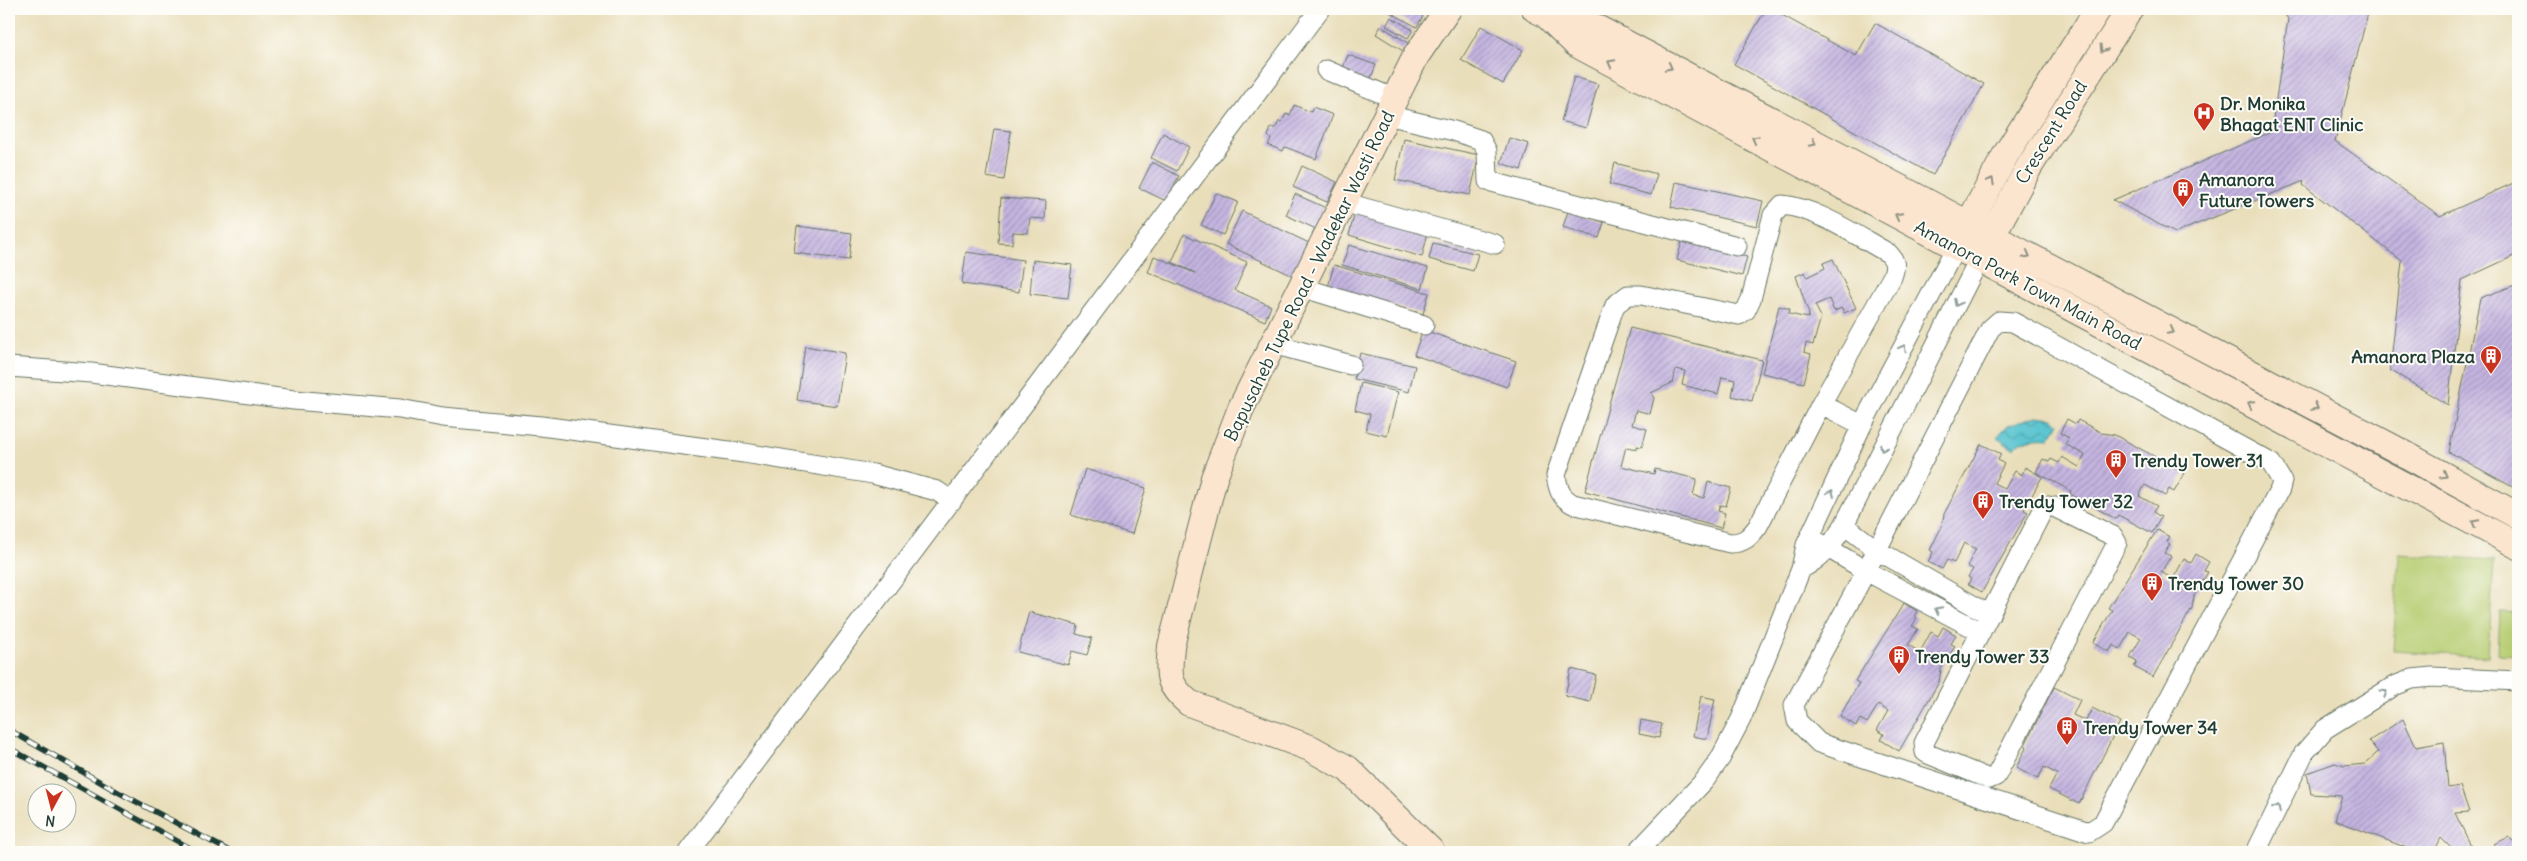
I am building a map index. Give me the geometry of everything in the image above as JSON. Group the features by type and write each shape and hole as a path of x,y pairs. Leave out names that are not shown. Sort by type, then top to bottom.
{"main road":[{"name":"Bapusaheb Tupe Road - Wadekar Wasti Road","path":"1432,852 1348,769 1310,748 1189,702 1174,691 1169,673 1171,646 1214,478 1241,408 1416,56 1448,9"},
{"name":"Crescent Road","path":"1956,248 2006,154 2098,9"},
{"name":"Crescent Road","path":"1979,260 2029,167 2130,9"},
{"name":"Amanora Park Town Main Road","path":"1540,11 1576,44 1710,102 1968,224 2518,516"},
{"name":"Amanora Park Town Main Road","path":"1710,102 1956,248 2518,546"}],"street":[{"path":"688,852 1320,9"},
{"path":"1326,70 1391,107 1481,140 1487,150 1488,181 1737,246"},
{"path":"1344,202 1495,244"},
{"path":"1782,206 1798,206 1814,213 1888,253 1894,258 1896,266 1821,404 1758,526 1741,543 1730,543 1573,504 1562,498 1558,488 1556,475 1615,306 1628,295 1641,295 1738,316 1746,310 1751,299 1773,215 1782,206"},
{"path":"1637,852 1705,780 1720,759 1741,719 1801,570 1810,537 1862,425 1956,248"},
{"path":"1801,570 1817,561 1830,549 1844,525 1979,260"},
{"path":"1301,287 1424,325"},
{"path":"1999,321 2013,322 2271,463 2282,480 2280,489 2103,824 2089,832 1819,742 1808,734 1797,721 1794,705 1866,571 1990,329 1999,321"},
{"path":"1273,344 1351,365"},
{"path":"9,366 92,373 294,400 400,409 443,417 541,426 744,453 873,474 937,491 952,501"},
{"path":"1821,404 1862,425"},
{"path":"2047,506 2054,507 2113,536 2116,540 2117,543 2111,555 1996,776 1992,778 1928,754 1924,748 1924,743 1990,615 2044,508 2047,506"},
{"path":"1844,525 1877,550 1990,615"},
{"path":"1810,537 1866,571 1981,632"},
{"path":"2256,852 2304,753 2326,729 2394,686 2412,679 2432,677 2518,680"}],"green space":[{"path":"2399,554 2494,560 2488,657 2393,651"},
{"path":"2500,612 2518,613 2518,655 2498,654"}],"water":[{"path":"2037,416 2054,418 2059,423 2050,438 2030,439 2013,448 1997,437 2008,425"}],"building":[{"path":"1384,9 1410,9 1423,16 1417,27"},
{"path":"1766,9 1771,9 1856,56 1875,23 1984,84 1933,175 1734,64"},
{"name":"Amanora Future Towers","path":"2281,9 2369,9 2335,141 2440,216 2518,181 2518,254 2462,280 2448,405 2390,370 2402,261 2303,185 2304,181 2175,233 2113,200 2271,132 2288,19"},
{"path":"1391,17 1413,30 1408,38 1386,26"},
{"path":"1381,26 1408,43 1403,51 1376,34"},
{"path":"1481,26 1523,50 1503,84 1461,60"},
{"path":"1348,55 1376,65 1368,85 1340,75"},
{"path":"1574,77 1598,84 1586,128 1561,121"},
{"path":"1294,105 1311,112 1313,107 1333,115 1316,159 1285,147 1283,151 1268,145 1271,139 1268,136 1271,128 1276,128 1279,121 1282,122 1286,114 1290,115"},
{"path":"994,129 1011,131 1004,180 986,177"},
{"path":"1163,133 1189,147 1177,171 1151,158"},
{"path":"1509,138 1529,144 1521,170 1501,163"},
{"path":"1404,139 1479,155 1470,195 1395,180"},
{"path":"1152,162 1179,176 1166,201 1139,188"},
{"path":"1615,163 1657,174 1651,195 1609,184"},
{"path":"1302,166 1337,182 1327,202 1293,187"},
{"path":"1676,182 1763,201 1757,226 1671,207"},
{"path":"1216,193 1238,202 1223,235 1201,225"},
{"path":"1295,194 1326,208 1316,229 1286,215"},
{"path":"1001,198 1046,201 1045,219 1030,218 1028,233 1013,232 1012,244 998,243"},
{"path":"1242,211 1309,243 1293,276 1226,244"},
{"path":"1568,211 1604,222 1599,238 1563,227"},
{"path":"1355,212 1428,233 1422,257 1349,235"},
{"path":"797,226 852,233 849,260 794,253"},
{"path":"1184,234 1247,262 1235,290 1271,306 1265,321 1148,272 1154,256 1195,273 1172,262"},
{"path":"1682,241 1747,257 1742,276 1677,260"},
{"path":"1433,243 1478,254 1473,271 1429,259"},
{"path":"1349,245 1428,268 1422,289 1342,265"},
{"path":"966,252 1023,260 1019,292 962,284"},
{"path":"1833,259 1856,308 1844,313 1842,308 1834,311 1829,299 1815,305 1821,317 1813,345 1806,343 1804,352 1811,354 1804,383 1762,373 1779,306 1790,309 1789,314 1808,318 1809,314 1796,276 1805,272 1807,277 1825,268 1823,263"},
{"path":"1033,260 1072,265 1068,298 1030,294"},
{"path":"1334,265 1429,293 1423,314 1328,287"},
{"name":"Amanora Plaza","path":"2518,284 2518,490 2449,452 2480,298"},
{"path":"1630,328 1762,360 1752,401 1732,396 1735,380 1722,377 1718,394 1682,385 1685,371 1676,369 1672,383 1651,393 1654,398 1650,414 1636,410 1632,425 1647,429 1642,447 1637,446 1637,449 1626,447 1621,466 1654,474 1655,469 1697,479 1693,495 1704,498 1708,482 1731,488 1726,506 1720,505 1718,511 1725,513 1721,528 1585,491"},
{"path":"1423,330 1516,361 1507,387 1414,355"},
{"path":"805,346 845,353 837,406 797,400"},
{"path":"1360,353 1415,366 1409,392 1354,379"},
{"path":"1361,383 1398,392 1387,436 1366,431 1370,414 1355,410"},
{"name":"Trendy Tower 31","path":"2067,419 2076,424 2078,420 2102,433 2115,435 2185,473 2174,492 2169,489 2165,496 2145,485 2139,496 2157,506 2153,512 2161,517 2152,533 2118,515 2116,519 2070,494 2071,491 2036,472 2043,459 2049,462 2051,459 2059,463 2062,457 2079,467 2085,455 2065,444 2069,438 2060,433"},
{"name":"Trendy Tower 32","path":"1981,444 2001,454 1998,460 2004,464 1994,483 2005,489 2015,471 2022,475 2025,467 2042,477 2024,510 2028,512 1982,592 1968,584 1971,579 1968,577 1973,569 1967,566 1976,549 1964,543 1954,563 1947,560 1942,569 1928,562 1933,552 1930,550 1942,526 1944,514"},
{"path":"1085,469 1146,488 1132,534 1071,515"},
{"name":"Trendy Tower 30","path":"2157,530 2170,537 2167,542 2170,544 2165,553 2171,556 2161,572 2173,579 2184,559 2191,563 2196,554 2209,562 2204,571 2208,572 2194,596 2192,608 2153,677 2134,667 2137,661 2130,657 2141,638 2130,632 2120,649 2113,645 2109,652 2093,643 2112,610 2108,608"},
{"name":"Trendy Tower 33","path":"1904,603 1917,611 1914,616 1917,618 1912,626 1918,629 1908,645 1920,652 1931,632 1938,636 1943,627 1956,635 1951,644 1955,646 1941,669 1939,682 1899,751 1881,740 1884,734 1877,730 1888,711 1878,705 1867,723 1860,719 1856,726 1840,716 1859,683 1855,681"},
{"path":"1029,612 1078,625 1076,634 1092,638 1087,655 1072,651 1068,665 1018,652"},
{"path":"1571,669 1596,675 1590,702 1565,696"},
{"name":"Trendy Tower 34","path":"2054,687 2080,700 2073,715 2086,721 2092,708 2120,722 2079,804 2049,789 2057,774 2044,767 2038,779 2016,768 2026,748 2025,745"},
{"path":"1701,696 1715,699 1707,739 1693,736"},
{"path":"2403,719 2416,747 2444,742 2448,788 2460,786 2469,812 2455,813 2473,850 2455,852 2441,838 2434,852 2417,852 2335,820 2342,796 2311,794 2307,773 2335,763 2344,766 2365,764 2378,752 2369,741"},
{"path":"1641,720 1662,724 1659,738 1639,734"},
{"path":"2509,837 2518,844 2518,852 2499,852 2494,844"}],"railway":[{"path":"9,730 118,792 231,852"},
{"path":"9,748 197,852"}],"place":[{"name":"Dr. Monika Bhagat ENT Clinic","path":"2204,132"},
{"name":"Amanora Future Towers","path":"2183,208"},
{"name":"Amanora Plaza","path":"2491,375"},
{"name":"Trendy Tower 31","path":"2116,479"},
{"name":"Trendy Tower 32","path":"1983,520"},
{"name":"Trendy Tower 30","path":"2152,602"},
{"name":"Trendy Tower 33","path":"1899,675"},
{"name":"Trendy Tower 34","path":"2067,746"}]}
